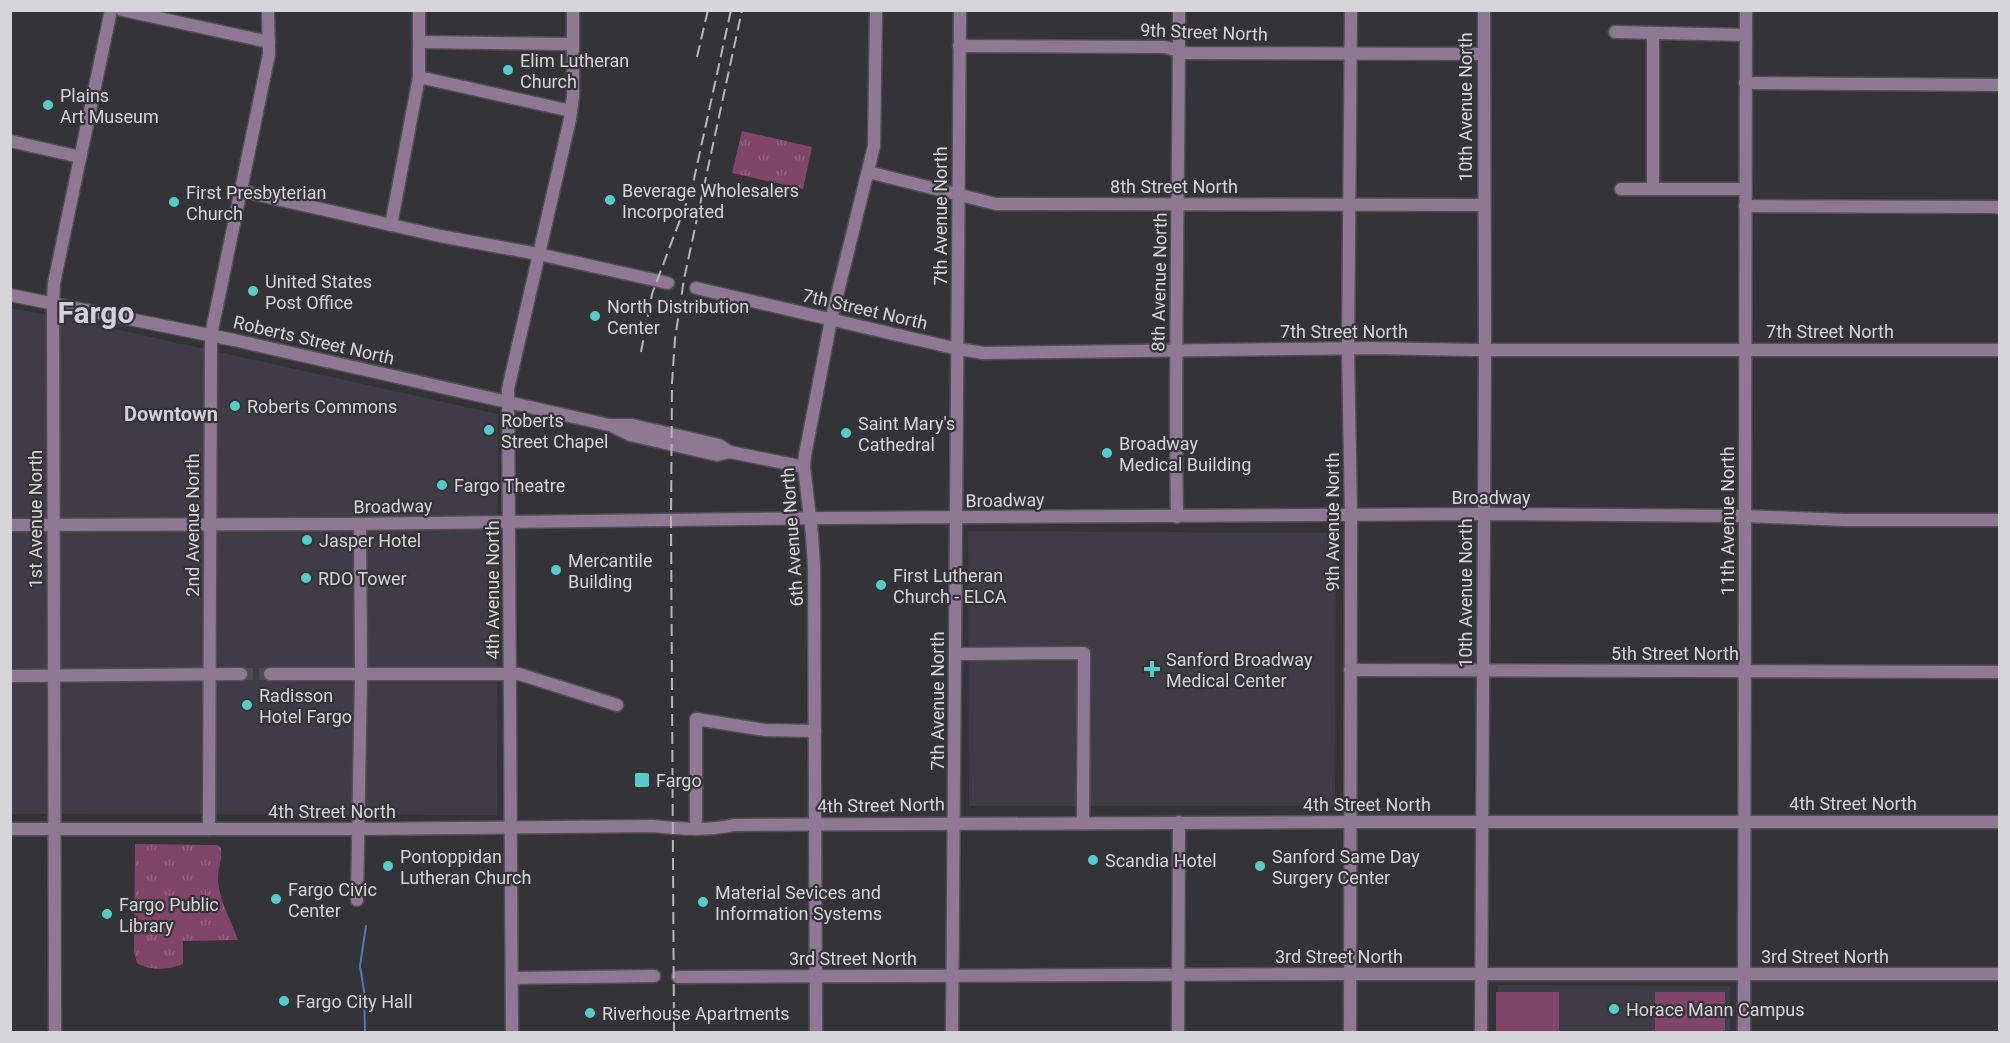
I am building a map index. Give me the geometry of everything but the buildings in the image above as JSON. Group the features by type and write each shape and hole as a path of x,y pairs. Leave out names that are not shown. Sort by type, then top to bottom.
{"street":[{"name":"1st Avenue North","path":"55,1032 54,283 111,10"},
{"path":"122,10 269,42"},
{"name":"2nd Avenue North","path":"209,829 212,335 269,54 268,10"},
{"path":"391,225 418,77 419,10"},
{"name":"4th Avenue North","path":"512,1032 508,403 510,381 571,111 573,10"},
{"name":"6th Avenue North","path":"816,1032 814,575 811,519 804,467 831,320 874,146 876,10"},
{"name":"7th Avenue North","path":"952,1032 960,10"},
{"name":"8th Avenue North","path":"1177,517 1179,10"},
{"name":"9th Avenue North","path":"1350,1032 1351,516 1348,348 1351,10"},
{"name":"10th Avenue North","path":"1481,1032 1485,349 1484,10"},
{"name":"11th Avenue North","path":"1744,1032 1746,10"},
{"path":"1615,32 1746,35"},
{"path":"1653,33 1653,188"},
{"path":"419,42 572,44"},
{"name":"9th Street North","path":"959,46 1165,47 1186,52 1351,55 1484,54"},
{"path":"418,77 571,111"},
{"path":"1745,83 2000,85"},
{"path":"10,141 80,157"},
{"name":"8th Street North","path":"868,172 996,204 1484,205"},
{"path":"1621,189 1744,189"},
{"path":"242,191 668,283"},
{"path":"1745,206 2000,208"},
{"name":"7th Street North","path":"696,288 984,354 1348,348 2000,350"},
{"name":"Roberts Street North","path":"10,295 212,335 609,424 632,424 719,445 730,452 804,467"},
{"name":"Broadway","path":"10,525 1483,514 1745,516 1822,520 2000,520"},
{"path":"357,900 361,675 360,524"},
{"path":"956,654 1084,653 1083,822"},
{"name":"5th Street North","path":"1350,670 2000,672"},
{"path":"10,676 241,674"},
{"path":"270,674 525,675 617,705"},
{"path":"696,820 696,719 747,728 815,731"},
{"name":"4th Street North","path":"653,826 672,820 720,820 734,825"},
{"name":"4th Street North","path":"10,829 653,826 721,828 734,825 1083,822 2000,822"},
{"path":"1178,1032 1179,822"},
{"name":"3rd Street North","path":"678,977 2000,974"},
{"path":"512,978 654,976"}],"shaded area":[{"path":"10,308 70,319 498,414 497,815 11,814"},
{"name":"Sanford Broadway Medical Center","path":"968,531 1336,533 1335,806 969,806"},
{"name":"Horace Mann Campus","path":"1498,985 1730,986 1730,1032 1498,1032"}],"green space":[{"path":"742,131 812,147 803,189 732,173"},
{"path":"135,844 217,845 221,848 219,889 238,940 183,941 183,964 172,968 160,969 137,963 134,952"},
{"path":"1496,992 1559,992 1559,1032 1496,1032"},
{"path":"1655,992 1725,992 1725,1032 1655,1032"}],"waterway":[{"path":"365,1031 364,991 360,966 366,926"}],"tunnel":[{"path":"241,674 270,674"}],"railway":[{"path":"697,57 708,10"},
{"path":"641,352 652,294 694,179 731,10"},
{"path":"674,1032 672,383 675,339 684,279 742,10"}],"place":[{"name":"Elim Lutheran Church","path":"508,70"},
{"name":"Plains Art Museum","path":"48,105"},
{"name":"Beverage Wholesalers Incorporated","path":"610,200"},
{"name":"First Presbyterian Church","path":"174,202"},
{"name":"United States Post Office","path":"253,291"},
{"name":"North Distribution Center","path":"595,316"},
{"name":"Roberts Commons","path":"235,406"},
{"name":"Roberts Street Chapel","path":"489,430"},
{"name":"Saint Mary's Cathedral","path":"846,433"},
{"name":"Broadway Medical Building","path":"1107,453"},
{"name":"Fargo Theatre","path":"442,485"},
{"name":"Jasper Hotel","path":"307,540"},
{"name":"Mercantile Building","path":"556,570"},
{"name":"RDO Tower","path":"306,578"},
{"name":"First Lutheran Church - ELCA","path":"881,585"},
{"name":"Sanford Broadway Medical Center","path":"1152,669"},
{"name":"Radisson Hotel Fargo","path":"247,705"},
{"name":"Fargo","path":"642,780"},
{"name":"Scandia Hotel","path":"1093,860"},
{"name":"Pontoppidan Lutheran Church","path":"388,866"},
{"name":"Sanford Same Day Surgery Center","path":"1260,866"},
{"name":"Fargo Civic Center","path":"276,899"},
{"name":"Material Sevices and Information Systems","path":"703,902"},
{"name":"Fargo Public Library","path":"107,914"},
{"name":"Fargo City Hall","path":"284,1001"},
{"name":"Horace Mann Campus","path":"1614,1009"},
{"name":"Riverhouse Apartments","path":"590,1013"}],"district":[{"name":"Fargo","path":"96,312"},
{"name":"Downtown","path":"171,414"}]}
